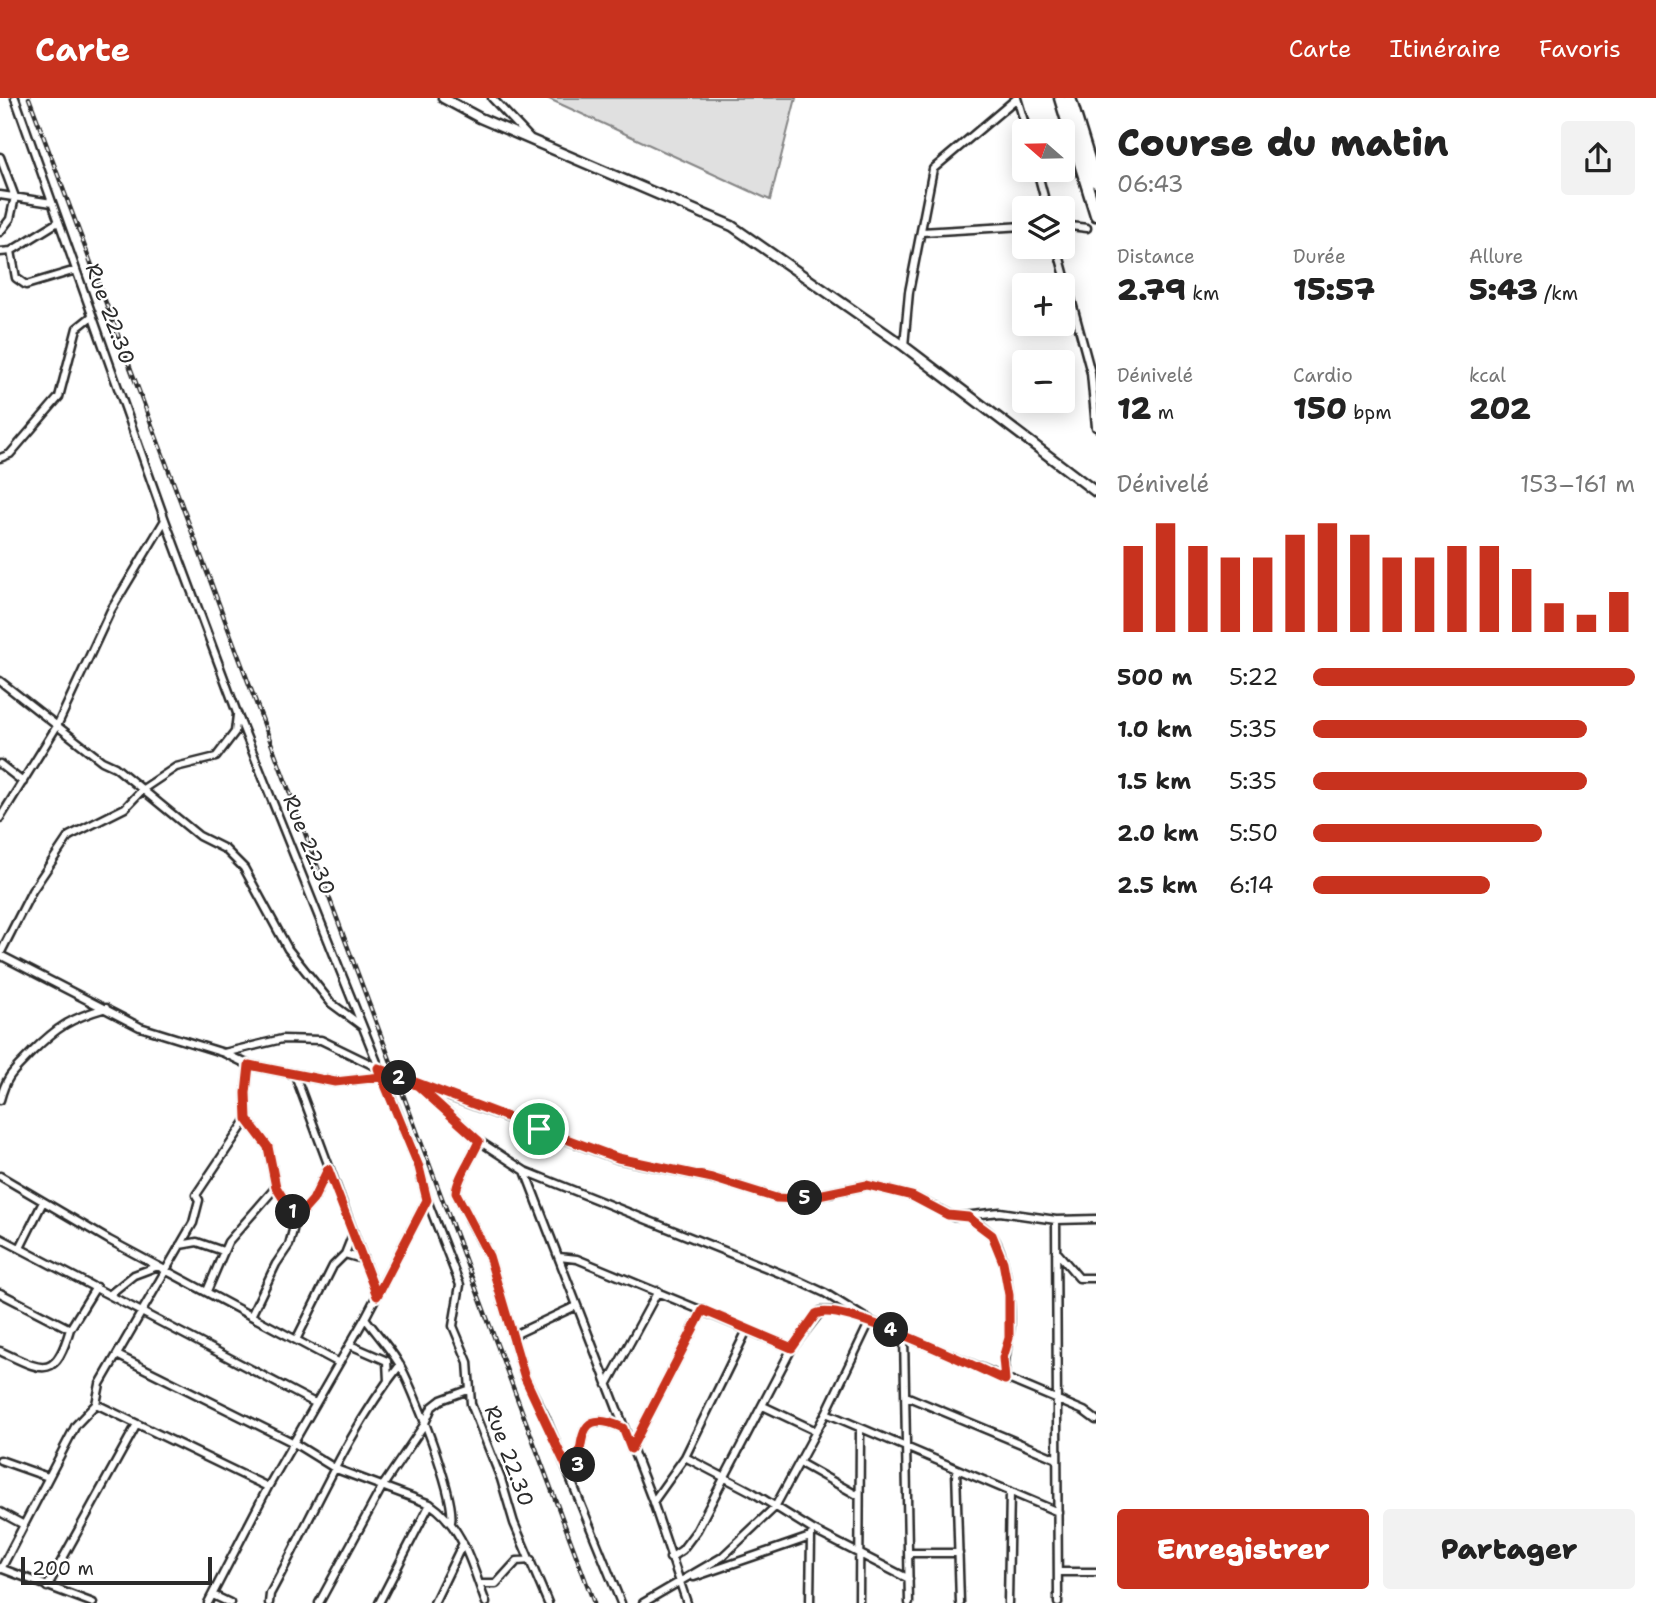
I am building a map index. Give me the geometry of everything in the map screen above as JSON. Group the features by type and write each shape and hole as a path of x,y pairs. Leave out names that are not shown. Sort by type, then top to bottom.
{"main road":[{"path":"1060,98 1096,215"},
{"path":"1070,98 1096,181"}],"street":[{"name":"Rue 22.30","path":"15,98 165,520 237,713 419,1167 427,1200 460,1284 453,1326 468,1362 471,1376 468,1391 514,1523 548,1603"},
{"path":"443,98 732,226 904,346 1096,492"},
{"path":"492,98 530,138"},
{"path":"904,346 909,292 937,163 961,147 1017,98 1023,119"},
{"path":"0,157 15,197 15,207 0,232"},
{"path":"0,195 52,203"},
{"path":"0,252 10,251 58,222"},
{"path":"922,232 1012,227"},
{"path":"1075,227 1087,228"},
{"path":"10,251 16,278 26,285 76,270"},
{"path":"1060,259 1091,373 1096,426"},
{"path":"0,458 10,454 59,397 77,328 92,316"},
{"path":"0,818 57,726 111,610 165,520"},
{"path":"0,681 143,789 199,836 225,849 244,868 288,949 331,1003 362,1026"},
{"path":"237,713 235,732 216,757 176,767 143,789 125,808 69,836 32,891 0,954 140,1027 224,1053 249,1065 335,1082 381,1077"},
{"path":"0,764 23,782"},
{"path":"0,1100 4,1085 16,1066 51,1032 78,1016 106,1009"},
{"path":"224,1053 282,1039 321,1040 418,1086 618,1158 712,1178 776,1198 799,1199 867,1185 912,1196 948,1215 968,1217 1000,1212 1056,1220 1096,1219"},
{"path":"249,1065 247,1119 268,1147 276,1187 296,1219"},
{"path":"295,1075 377,1296"},
{"path":"418,1086 479,1141 525,1171 797,1280 825,1293 870,1321 1059,1401 1096,1420"},
{"path":"93,1603 1,1569 76,1425 96,1404 100,1384 142,1313 162,1268 193,1223 199,1200 196,1195 247,1119"},
{"path":"479,1141 456,1193 489,1256 525,1378 569,1472 595,1546 621,1603"},
{"path":"251,1316 276,1264 289,1245 296,1219 313,1200 328,1169"},
{"path":"525,1171 653,1502 687,1603"},
{"path":"0,1176 162,1268 339,1363"},
{"path":"207,1292 223,1251 276,1187"},
{"path":"208,1603 268,1487 365,1318 427,1200"},
{"path":"20,1248 43,1202"},
{"path":"968,1217 992,1235 1003,1262 1009,1295 1009,1338 1003,1358 1005,1380"},
{"path":"1056,1220 1058,1603"},
{"path":"296,1340 333,1266 345,1254 353,1234"},
{"path":"0,1238 315,1403"},
{"path":"180,1245 197,1242 223,1251"},
{"path":"1056,1251 1079,1278 1096,1278"},
{"path":"345,1254 362,1259"},
{"path":"559,1257 577,1259 792,1348"},
{"path":"109,1295 134,1275 162,1268"},
{"path":"0,1350 37,1367 52,1366 60,1360 70,1329 96,1287"},
{"path":"607,1385 658,1291"},
{"path":"0,1293 70,1329"},
{"path":"514,1335 576,1306"},
{"path":"631,1449 703,1310"},
{"path":"670,1558 682,1550 697,1530 727,1478 792,1348 821,1311 832,1311 870,1321"},
{"path":"365,1318 400,1366 420,1408 451,1501 451,1522"},
{"path":"643,1603 722,1557 775,1507 826,1413 870,1321"},
{"path":"653,1502 685,1457 747,1330"},
{"path":"904,1336 909,1603"},
{"path":"350,1345 387,1361 388,1381"},
{"path":"117,1354 294,1443 336,1469 430,1504 451,1522 463,1544 486,1603"},
{"path":"269,1603 270,1594 336,1469 388,1381 400,1366"},
{"path":"318,1603 382,1487 424,1425 432,1407 441,1400 468,1391"},
{"path":"906,1396 1057,1459"},
{"path":"96,1404 268,1487"},
{"path":"763,1406 816,1431"},
{"path":"826,1413 1058,1512"},
{"path":"569,1472 579,1462 581,1438 590,1424 600,1419 623,1428"},
{"path":"47,1587 137,1424"},
{"path":"859,1603 857,1495 860,1429"},
{"path":"685,1457 775,1507 812,1534 858,1551 909,1579"},
{"path":"0,1460 48,1477"},
{"path":"800,1463 857,1495"},
{"path":"956,1469 960,1603"},
{"path":"1008,1603 1010,1491"},
{"path":"379,1603 430,1504"},
{"path":"0,1512 24,1525"},
{"path":"679,1582 812,1534"},
{"path":"810,1603 812,1534"},
{"path":"434,1603 463,1544"},
{"path":"909,1553 959,1553"},
{"path":"479,1584 496,1584 517,1561 531,1560"},
{"path":"1059,1572 1096,1572"},
{"path":"71,1603 74,1595"},
{"path":"213,1595 230,1603"}],"shaded area":[{"path":"547,98 796,98 770,200"}],"railway":[{"path":"29,98 594,1603"}],"route":[{"path":"539,1129 418,1086 397,1077 378,1068 381,1077 335,1082 249,1065 246,1080 247,1119 258,1130 268,1147 276,1187 296,1219 313,1200 328,1169 377,1296 427,1200 419,1167 378,1068 418,1086 437,1100 479,1141 456,1193 489,1256 525,1378 569,1472 579,1462 579,1448 584,1430 594,1421 600,1419 623,1428 631,1449 703,1310 792,1348 816,1314 832,1311 870,1321 1005,1380 1003,1358 1009,1338 1009,1292 1003,1262 992,1235 968,1217 954,1217 912,1196 867,1185 799,1199 776,1198 712,1178 641,1165 539,1129"}]}
